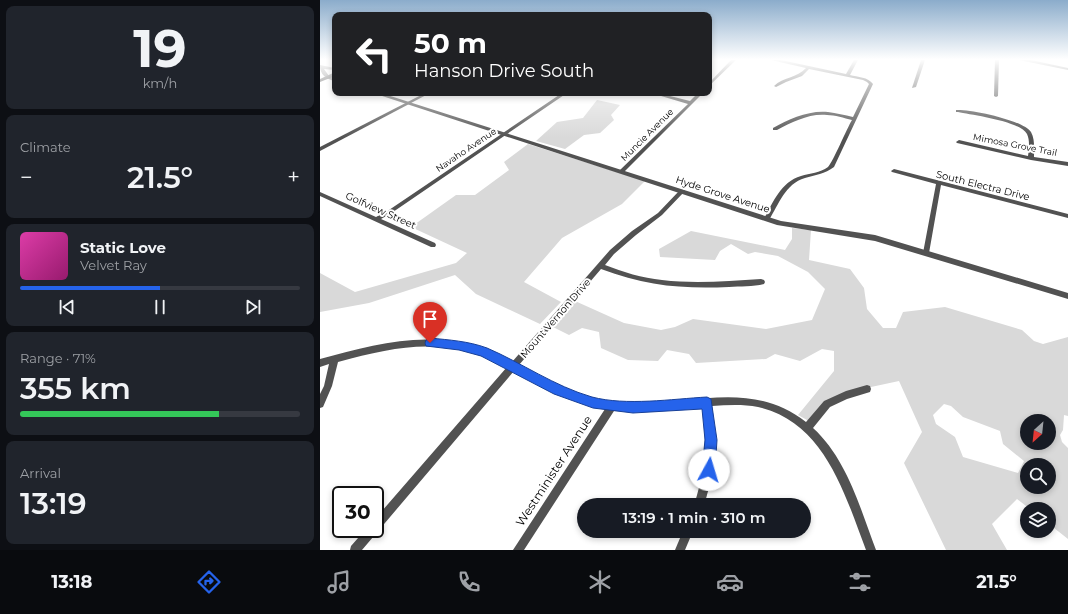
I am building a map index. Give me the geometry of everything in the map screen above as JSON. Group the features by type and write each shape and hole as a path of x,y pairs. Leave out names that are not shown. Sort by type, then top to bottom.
{"street":[{"path":"767,219 788,185 797,179 826,171 832,166 870,86"},
{"path":"996,86 996,96"},
{"name":"Hyde Grove Avenue","path":"386,96 767,219 794,226 855,234 926,253 1068,296"},
{"path":"320,149 422,96"},
{"name":"Navaho Avenue","path":"376,219 392,211 561,96"},
{"path":"664,96 691,103"},
{"name":"Muncie Avenue","path":"621,172 698,96"},
{"path":"958,111 1012,122 1026,128 1030,134 1031,158"},
{"path":"775,129 786,123 820,114 833,114 855,119"},
{"name":"Mimosa Grove Trail","path":"959,142 1031,158 1068,164"},
{"name":"South Electra Drive","path":"894,171 1068,216"},
{"path":"926,253 939,182"},
{"name":"Mount Vernon Drive","path":"384,516 621,243 660,214 682,192"},
{"name":"Golfview Street","path":"320,194 434,245"},
{"path":"600,266 631,278 668,285 706,285 761,282"},
{"path":"320,363 389,346 438,343 476,349 492,355 558,390 593,403 612,406 655,407 739,400 780,410 807,428 831,456 841,473 871,550"},
{"path":"320,404 328,386 334,360"},
{"path":"807,428 827,404 846,395 867,389"},
{"path":"701,498 709,470 711,448 707,403"},
{"name":"Westminister Avenue","path":"518,550 612,406"},
{"name":"Mount Vernon Drive","path":"355,550 365,538"},
{"path":"680,550 685,538"}],"shaded area":[{"path":"597,100 620,105 611,115 614,120 600,133 584,135 565,149 536,141 557,122 583,118"},
{"path":"528,144 645,181 622,204 562,238 524,282 561,302 540,324 476,294 455,275 369,303 320,312 320,273 355,292 456,263 467,253 411,227 456,195 475,195 509,170 504,162"},
{"path":"792,228 811,230 809,260 850,269 864,288 867,309 883,328 896,328 903,312 945,307 1022,330 1034,341 1043,344 1068,337 1068,416 1064,415 1063,430 1060,435 1062,442 1068,448 1068,539 1056,530 1056,502 1021,502 1017,499 992,524 1007,550 946,550 904,463 922,432 899,381 843,393 811,420 807,420 798,415 834,371 834,351 822,349 800,361 775,354 766,359 696,363 689,354 667,350 658,361 628,360 601,348 599,332 582,328 569,335 553,327 575,301 624,323 661,330 675,327 693,319 766,329 812,320 825,289 808,272 778,256 755,252 748,254 731,244 720,251 715,260 660,257 659,249 691,231 785,250 792,239","holes":["944,404 951,406 963,417 1000,431 1003,444 1020,458 1056,458 1056,494 1020,494 1020,469 1018,473 963,457 955,437 936,424 933,415"]}],"route":[{"path":"430,343 459,345 476,349 492,355 558,390 593,403 612,406 655,407 707,403 711,432 709,470"}]}
